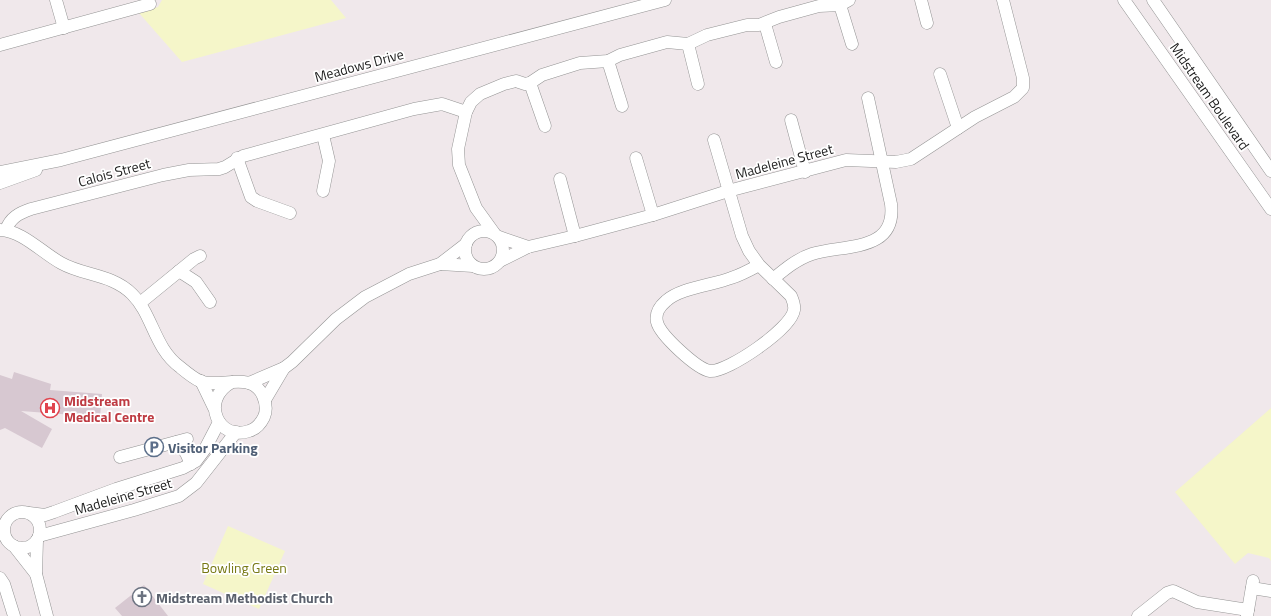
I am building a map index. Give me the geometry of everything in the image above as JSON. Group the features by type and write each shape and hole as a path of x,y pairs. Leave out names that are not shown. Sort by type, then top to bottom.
{"street":[{"path":"56,0 64,28"},
{"name":"Meadows Drive","path":"0,172 61,160 665,0"},
{"path":"921,0 927,23"},
{"name":"Madeleine Street","path":"219,422 205,450 196,461 183,468 116,489 45,515 17,512 12,515 3,526 8,544 24,547 38,538 179,496 196,483 236,432 243,433 257,427 265,414 265,400 284,368 336,320 365,297 408,274 440,264 473,266 484,269 496,265 500,261 528,247 653,215 728,192 846,160 882,163 911,159 976,117 1014,97 1023,88 1023,78 1003,0"},
{"name":"Midstream Boulevard","path":"1124,0 1271,209"},
{"name":"Midstream Boulevard","path":"1152,0 1271,171"},
{"path":"500,261 504,249 496,235 476,208 459,165 458,149 466,112 471,102 480,94 491,88 516,81 525,84 542,75 580,63 608,61 620,55 667,42 688,44 707,35 747,25 765,24 779,17 819,6 845,2 852,44"},
{"path":"0,45 150,4"},
{"path":"765,24 776,62"},
{"path":"688,44 698,84"},
{"path":"608,61 622,106"},
{"path":"940,74 958,128"},
{"path":"530,82 545,126"},
{"path":"773,279 795,262 810,255 862,245 874,240 884,233 890,225 893,216 868,98"},
{"name":"Calois Street","path":"3,230 16,215 24,211 180,171 219,169 225,167 237,158 429,105 442,104 466,112"},
{"path":"791,120 805,172"},
{"path":"323,135 329,161 323,191"},
{"path":"714,140 742,236 759,265 791,296 794,303 794,311 785,326 766,342 728,366 711,371 702,369 688,358 662,332 657,324 656,315 659,309 672,296 733,278 759,265"},
{"path":"237,158 251,197 257,201 290,213"},
{"path":"636,158 653,215"},
{"name":"Meadows Drive","path":"0,183 61,160"},
{"path":"560,179 575,236"},
{"path":"473,266 466,256 476,208"},
{"path":"3,230 31,243 62,264 105,277 120,284 140,303 159,344 177,366 201,381 219,422 226,429 236,432"},
{"path":"469,240 482,231 528,247"},
{"name":"Madeleine Street","path":"440,264 469,240"},
{"path":"140,303 200,256"},
{"path":"180,271 196,282 210,302"},
{"name":"Madeleine Street","path":"201,381 241,381 250,383 284,368"},
{"path":"214,408 218,393 224,386 232,382"},
{"path":"250,383 257,387 265,400"},
{"path":"120,457 182,440 191,464"},
{"path":"29,513 34,516 40,525 36,574 47,616"},
{"path":"8,544 36,574"},
{"path":"0,578 4,584 14,616"},
{"path":"1138,616 1167,593 1173,591 1197,602 1248,613 1253,585 1271,591"}],"green space":[{"path":"162,0 331,0 346,18 182,62 139,13 158,7"},
{"path":"1271,408 1271,561 1269,558 1248,553 1235,564 1175,492"},
{"name":"Bowling Green","path":"228,526 285,551 259,609 203,584"}],"building":[{"name":"Midstream Medical Centre","path":"14,372 51,384 50,390 102,394 100,417 21,411 52,429 42,448 5,428 0,430 0,375 12,379"},
{"name":"Midstream Methodist Church","path":"144,585 168,616 122,616 115,608"}],"place":[{"name":"Midstream Medical Centre","path":"50,408"},
{"name":"Visitor Parking","path":"154,447"},
{"name":"Midstream Methodist Church","path":"142,597"}]}
